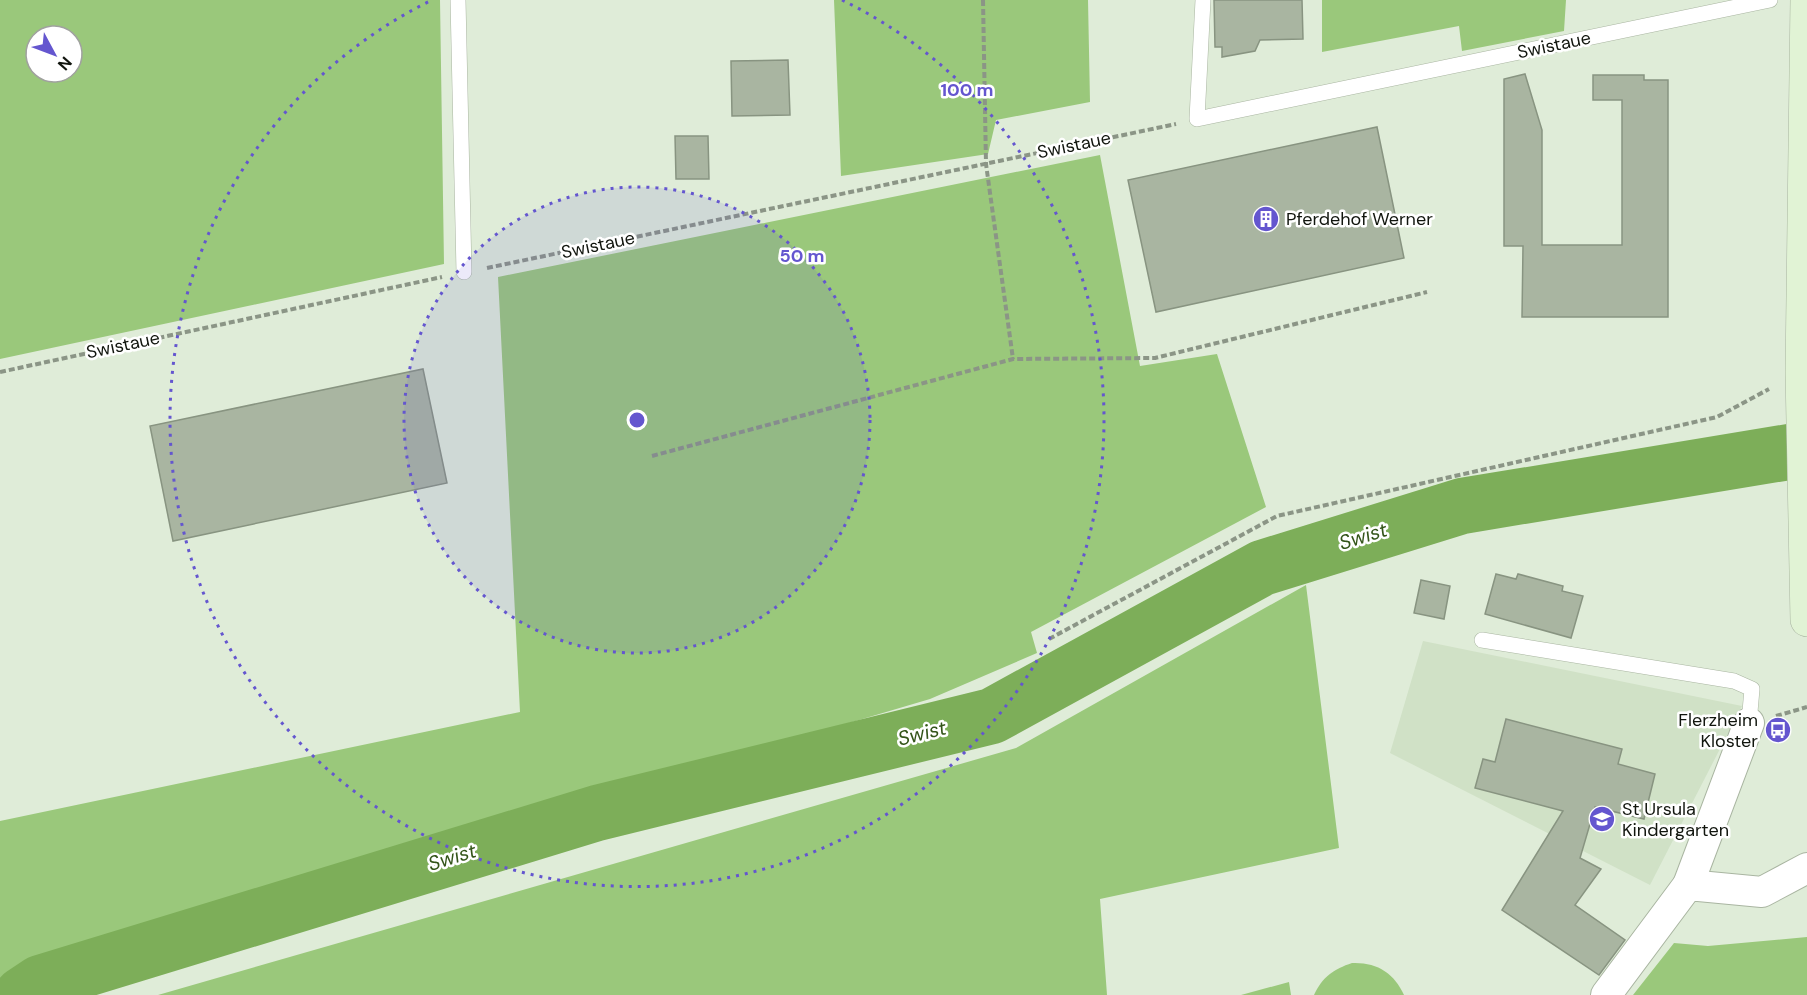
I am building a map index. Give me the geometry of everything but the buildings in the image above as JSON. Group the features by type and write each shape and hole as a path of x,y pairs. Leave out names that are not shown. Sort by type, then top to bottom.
{"main road":[{"path":"1807,0 1802,382 1807,620"}],"street":[{"path":"1606,995 1688,885 1749,723"},
{"path":"1688,885 1762,892 1807,868"}],"lane":[{"path":"458,0 464,272"},
{"path":"1197,120 1203,0"},
{"name":"Swistaue","path":"1197,120 1770,0"},
{"path":"1482,640 1734,681 1752,689 1749,723"}],"path":[{"path":"983,0 986,164 1013,359"},
{"name":"Swistaue","path":"0,372 464,272 1197,120"},
{"path":"652,456 1013,359 1155,358 1427,292"},
{"path":"1049,639 1277,516 1717,417 1802,382"}],"shaded area":[{"name":"St Ursula Kindergarten","path":"1423,641 1742,706 1650,885 1390,753"}],"green space":[{"path":"0,0 440,0 444,264 0,359"},
{"path":"834,0 1088,0 1090,102 996,120 988,154 841,176"},
{"path":"1322,0 1566,0 1564,31 1462,51 1459,26 1322,52"},
{"path":"1100,155 1140,366 1217,354 1266,507 1031,632 1037,653 930,699 33,964 0,984 0,821 520,712 498,277"},
{"path":"1306,585 1339,848 1100,899 1107,995 158,995 1016,748"},
{"path":"1807,937 1807,995 1633,995 1674,943 1708,946"},
{"path":"1352,963 1369,964 1384,970 1400,987 1404,995 1314,995 1329,975"},
{"path":"1289,982 1291,995 1241,995"}],"waterway":[{"name":"Swist","path":"22,995 40,983 597,813 992,716 1262,568 1462,506 1807,449"}],"place":[{"name":"Pferdehof Werner","path":"1266,219"},
{"name":"Flerzheim Kloster","path":"1778,730"},
{"name":"St Ursula Kindergarten","path":"1602,819"}]}
